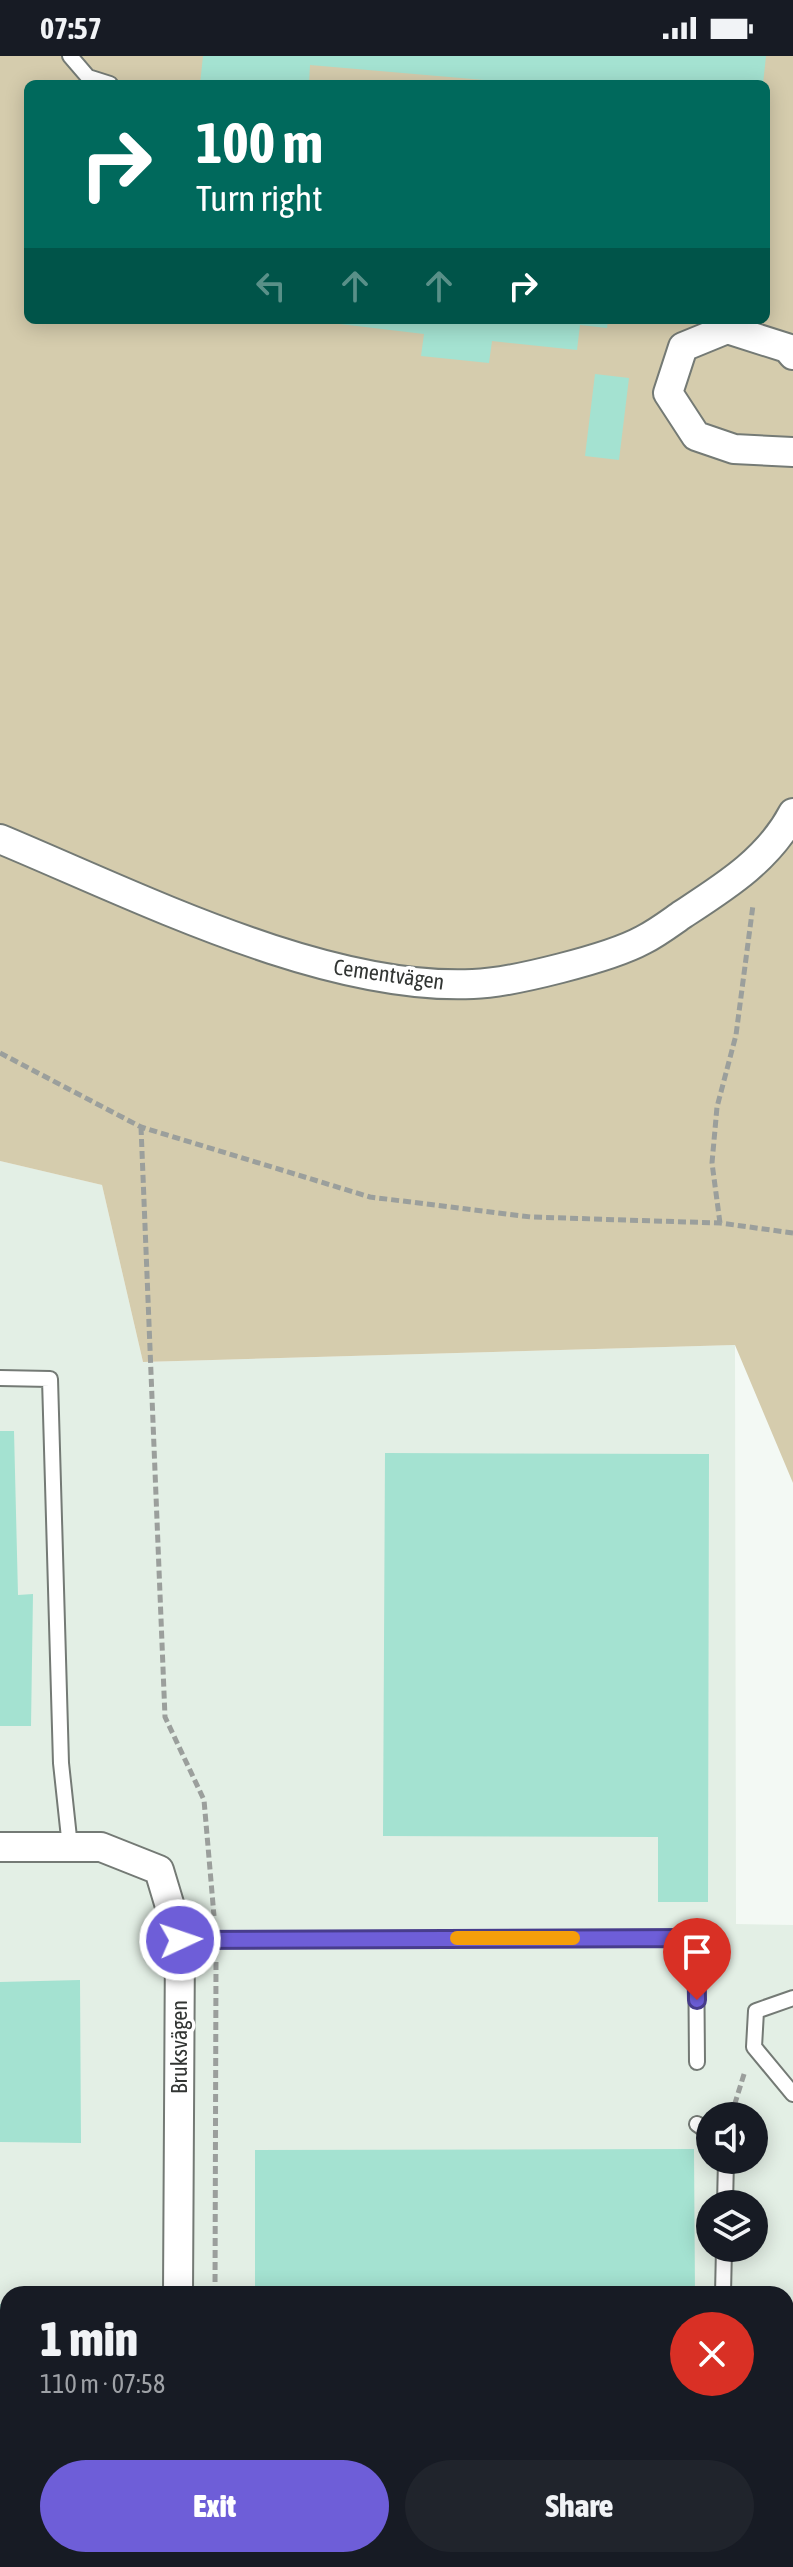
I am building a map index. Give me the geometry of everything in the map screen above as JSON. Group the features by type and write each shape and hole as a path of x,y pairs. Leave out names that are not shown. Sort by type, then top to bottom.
{"street":[{"path":"793,355 787,348 727,329 683,347 668,393 696,436 734,449 793,452"},
{"name":"Cementvägen","path":"0,839 303,960 396,980 473,984 545,972 640,942 732,883 780,839 793,813"},
{"name":"Bruksvägen","path":"0,1847 101,1847 159,1870 180,1940 178,2286"}],"lane":[{"path":"70,56 88,77 97,80"},
{"path":"0,1378 50,1379 61,1763 70,1847"},
{"path":"180,1940 696,1938 697,2062"},
{"path":"793,1998 756,2011 754,2047 793,2094"},
{"path":"723,2286 724,2262"}],"path":[{"path":"720,1223 712,1163 717,1107 736,1035 753,905 761,893"},
{"path":"0,1053 141,1127 370,1197 531,1217 720,1223 793,1233"},
{"path":"141,1127 165,1717 204,1800 216,1938 215,2286"},
{"path":"736,2102 754,2047"}],"shaded area":[{"path":"0,56 793,56 793,1483 735,1345 143,1362 102,1185 0,1161"},
{"path":"0,1161 102,1185 143,1362 735,1345 736,1924 793,1925 793,2286 0,2286"}],"building":[{"path":"203,56 766,56 763,80 484,80 310,65 309,80 200,80"},
{"path":"340,324 608,324 607,328 580,325 577,350 492,341 489,363 421,356 424,334"},
{"path":"595,374 629,378 619,460 585,456"},
{"path":"0,1431 14,1431 18,1595 33,1594 31,1726 0,1726"},
{"path":"385,1453 709,1454 708,1902 658,1902 658,1837 383,1836"},
{"path":"80,1980 81,2143 0,2142 0,1982"},
{"path":"694,2149 695,2286 255,2286 255,2150"}],"slow traffic":[{"path":"457,1938 573,1938"}],"route":[{"path":"180,1940 696,1938 697,2000"}]}
